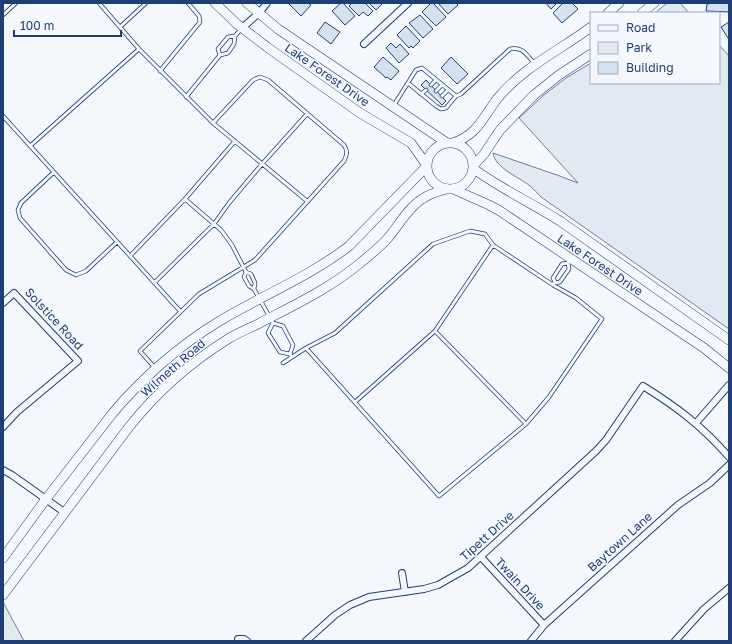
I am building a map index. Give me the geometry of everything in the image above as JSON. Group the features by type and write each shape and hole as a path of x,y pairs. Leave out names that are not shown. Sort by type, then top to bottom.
{"street":[{"name":"Lake Forest Drive","path":"215,3 242,28 360,114 405,139 414,147 426,165"},
{"name":"Lake Forest Drive","path":"247,3 284,33 450,143"},
{"path":"242,28 259,13 267,3"},
{"path":"364,44 408,3"},
{"path":"609,12 619,3"},
{"path":"643,12 654,3"},
{"path":"590,28 521,74 499,97 473,132 464,138 442,144 433,149 426,165 428,174 433,182 438,186 450,189 462,186 500,130 534,95 559,75 590,55"},
{"path":"450,143 458,144 466,149 472,158 474,167"},
{"name":"Wilmeth Road","path":"3,558 46,499 122,402 156,369 201,333 311,272 350,246 426,165"},
{"name":"Lake Forest Drive","path":"474,167 492,182 560,221 729,340"},
{"name":"Lake Forest Drive","path":"450,189 500,211 569,261 699,345 729,368"},
{"name":"Wilmeth Road","path":"3,594 139,414 173,381 204,355 229,338 271,320 332,284 358,266 387,239 419,201 436,192 450,189"},
{"name":"Solstice Road","path":"3,303 14,293 78,361 17,412 3,427"},
{"name":"Tipett Drive","path":"306,641 335,615 350,605 369,598 438,585 468,568 596,451 606,440 643,386 671,403 696,423"},
{"path":"729,386 696,423 729,457"},
{"name":"Baytown Lane","path":"531,641 544,625 678,506 710,483 729,465"},
{"path":"3,470 64,512"},
{"name":"Twain Drive","path":"481,557 544,625"},
{"path":"402,573 404,592"},
{"path":"675,641 704,609 729,588"},
{"path":"238,639 248,641"}],"lane":[{"path":"3,15 16,3"},
{"path":"99,3 139,49 213,123 307,201"},
{"path":"120,26 146,3"},
{"path":"160,71 200,22 199,16 188,3"},
{"path":"186,97 220,55 228,53 234,44 235,36 242,28"},
{"path":"220,55 218,49 228,37 235,36"},
{"path":"408,83 441,109 446,108 456,96 461,94 510,49 516,48 522,50 535,64"},
{"path":"30,146 139,49"},
{"path":"392,106 416,70 422,68 456,96"},
{"path":"156,369 140,351 199,294 255,260 344,161 347,152 344,145 268,80 260,77 252,80 213,123"},
{"path":"431,85 436,80"},
{"path":"436,91 442,85"},
{"path":"421,94 426,90"},
{"path":"442,96 448,90"},
{"path":"427,99 432,95"},
{"path":"433,104 437,101"},
{"path":"154,283 214,224 229,203 307,114"},
{"path":"3,116 180,311"},
{"path":"130,256 185,200 235,141"},
{"path":"54,172 21,203 18,210 20,218 66,270 76,275 81,274 117,242"},
{"path":"185,200 226,236 243,268 250,274 255,283 254,289"},
{"path":"283,363 291,356 306,348 335,334 433,244 470,231 485,234 493,245 576,298 602,319 549,397 526,424 439,496 306,348"},
{"path":"354,402 435,331 493,245"},
{"path":"569,261 569,269 560,282 554,284 553,278 562,264 569,261"},
{"path":"246,272 244,278 248,286 254,289 261,299 271,320 268,334 280,352 291,356"},
{"path":"271,320 283,326 293,344 291,356"},
{"path":"435,331 526,424"}],"green space":[{"path":"667,3 680,3 688,12 656,12"},
{"path":"720,46 729,56 729,329 541,197 530,186 508,172 498,163 493,153 578,183 519,118 544,95 566,78 590,64 590,84 720,84"},
{"path":"3,602 24,641 3,641"}],"building":[{"path":"288,3 308,3 311,5 301,16"},
{"path":"343,3 355,16 345,25 332,11"},
{"path":"352,3 365,3 373,11 368,16 363,12 359,16 349,6"},
{"path":"369,3 383,3 376,10"},
{"path":"431,3 433,3 446,17 436,26 422,12"},
{"path":"438,3 456,3 458,5 448,14"},
{"path":"546,3 557,3 551,9"},
{"path":"563,3 572,3 578,9 562,23 553,13"},
{"path":"729,3 729,12 706,11 707,4"},
{"path":"420,15 433,29 423,38 409,23"},
{"path":"325,22 340,32 331,44 317,33"},
{"path":"729,22 729,38 728,38 721,27"},
{"path":"406,26 420,41 413,48 411,46 409,48 397,35"},
{"path":"391,43 396,48 400,44 409,54 399,63 386,48"},
{"path":"383,57 399,71 391,80 387,77 386,78 374,67"},
{"path":"451,57 468,74 457,84 441,68"},
{"path":"426,80 446,101 442,105 421,85"}]}
